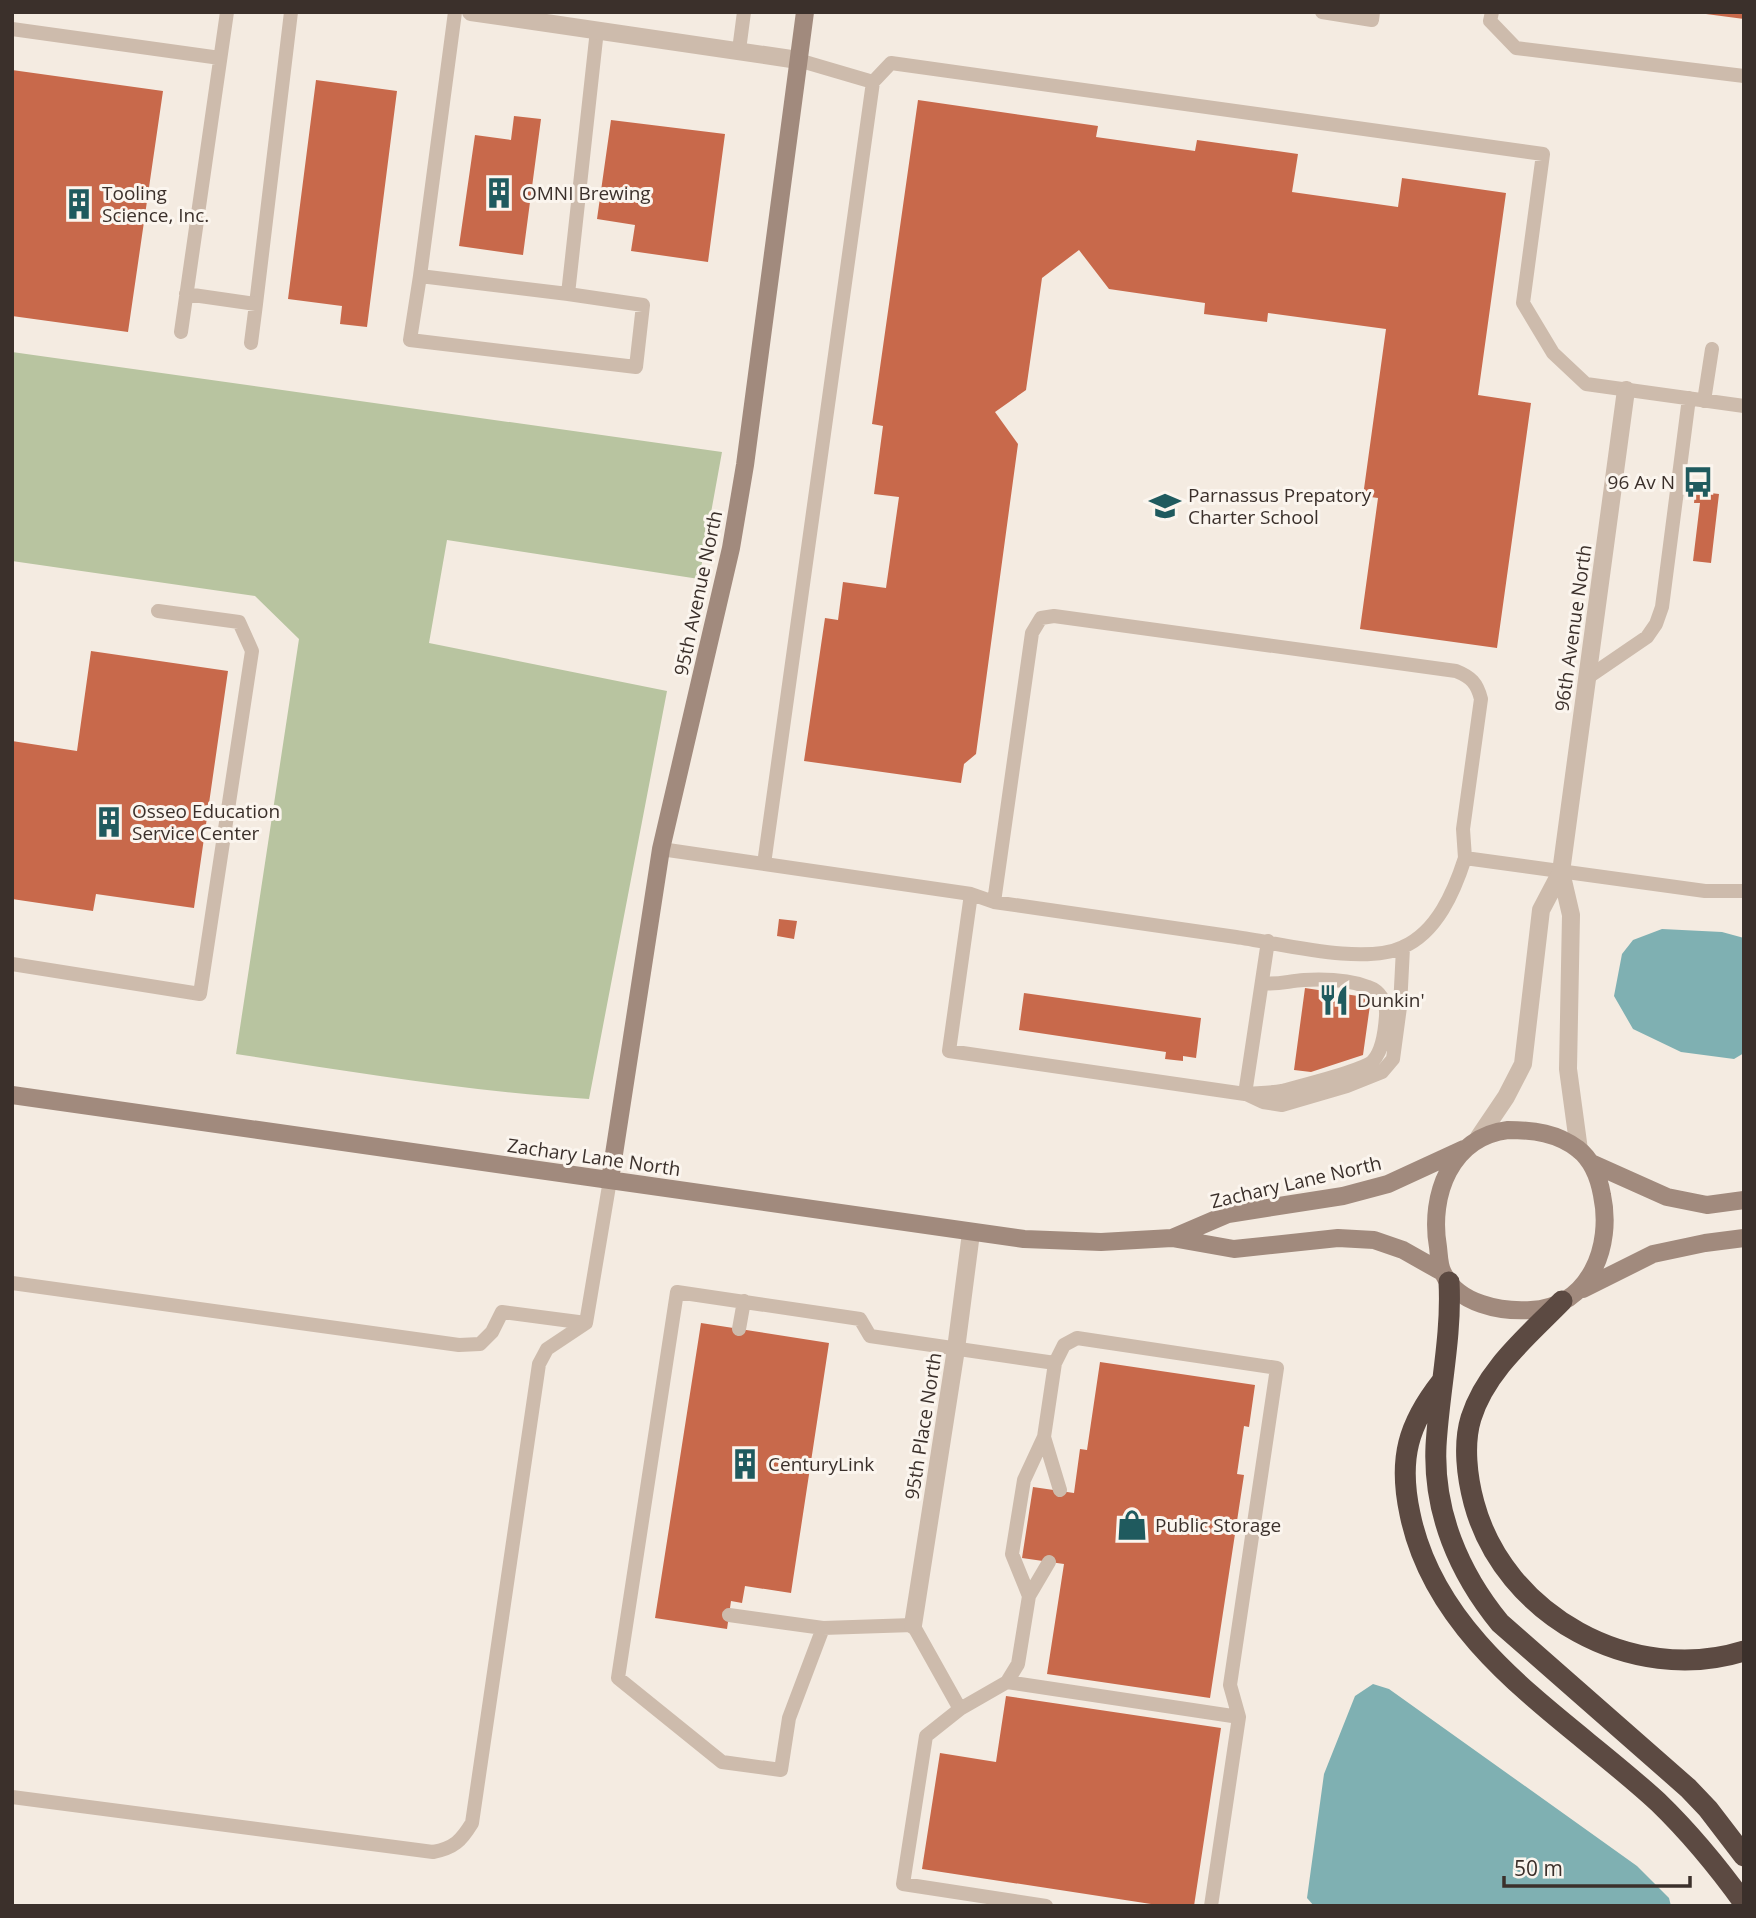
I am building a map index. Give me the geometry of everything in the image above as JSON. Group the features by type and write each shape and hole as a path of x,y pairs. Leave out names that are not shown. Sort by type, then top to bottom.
{"highway":[{"path":"1445,1277 1451,1316 1436,1447 1437,1486 1450,1540 1481,1600 1500,1623 1688,1788 1744,1856"},
{"path":"1569,1297 1493,1373 1470,1419 1467,1451 1469,1484 1486,1536 1498,1558 1525,1592 1542,1608 1573,1629 1606,1645 1659,1660 1712,1657 1744,1651"},
{"path":"1444,1379 1425,1404 1412,1431 1405,1467 1407,1500 1412,1523 1428,1570 1437,1587 1486,1653 1658,1803 1707,1855 1744,1903"}],"main road":[{"name":"95th Avenue North","path":"610,1180 662,849 734,534 805,12"},
{"name":"Zachary Lane North","path":"12,1095 971,1233 1062,1241 1172,1238 1234,1249 1338,1238 1374,1240 1403,1250 1445,1277"},
{"path":"1744,1200 1707,1205 1667,1197 1585,1157 1558,1137 1534,1130 1492,1132 1473,1142 1448,1171 1438,1193 1435,1219 1445,1277 1464,1295 1480,1304 1505,1309 1534,1310 1569,1297 1653,1254 1744,1238"},
{"name":"Zachary Lane North","path":"1172,1238 1228,1214 1343,1196 1388,1184 1473,1142"},
{"path":"1569,1297 1593,1273 1606,1230 1605,1206 1600,1185 1585,1157"}],"street":[{"path":"471,12 799,60"},
{"name":"96th Avenue North","path":"1473,1142 1506,1097 1523,1064 1541,910 1561,873 1626,390"},
{"name":"96th Avenue North","path":"1561,873 1571,915 1567,1069 1585,1157"},
{"name":"95th Place North","path":"913,1625 956,1349 971,1233"}],"lane":[{"path":"181,332 227,12"},
{"path":"251,343 291,12"},
{"path":"420,276 643,305 636,367 410,340 455,12"},
{"path":"739,50 744,12"},
{"path":"1322,12 1372,20 1373,12"},
{"path":"1492,12 1490,21 1516,48 1744,76"},
{"path":"12,29 220,58"},
{"path":"568,294 597,30"},
{"path":"799,60 873,82"},
{"path":"764,864 873,82 891,63 1543,155 1523,303 1553,354 1586,384 1744,406"},
{"path":"186,295 256,304"},
{"path":"1587,678 1647,637 1656,624 1696,400 1712,349"},
{"path":"12,964 200,994 252,651 239,622 158,611"},
{"path":"662,849 971,894 994,902 1335,953 1384,954 1403,948 1423,936 1441,913 1457,884 1465,858 1463,829 1481,699 1478,685 1470,677 1456,671 1054,616 1041,618 1032,633 994,902"},
{"path":"1465,858 1705,891 1744,891"},
{"path":"971,894 949,1051 1245,1094 1280,1091 1369,1064 1381,1050 1386,1014 1385,1004 1375,990 1366,986 1321,980 1278,985 1262,983"},
{"path":"1245,1094 1268,941"},
{"path":"1245,1094 1263,1102 1282,1105 1347,1086 1382,1072 1393,1059 1400,1007 1403,948"},
{"path":"12,1797 433,1852 450,1849 460,1842 472,1824 539,1364 547,1349 586,1323 610,1180"},
{"path":"12,1283 459,1345 480,1344 492,1332 502,1312 586,1323"},
{"path":"823,1628 789,1718 781,1770 722,1762 618,1678 677,1292 860,1319 870,1336 1055,1363"},
{"path":"739,1329 744,1301"},
{"path":"1029,1596 1012,1554 1024,1480 1044,1437 1055,1363 1064,1345 1077,1338 1277,1368 1230,1685 1239,1717 1211,1906"},
{"path":"1044,1437 1060,1490"},
{"path":"1046,1906 903,1884 926,1737 960,1709 1007,1682 1018,1664 1029,1596 1048,1562"},
{"path":"729,1615 823,1628 913,1625 960,1709"},
{"path":"1007,1682 1239,1717"}],"green space":[{"path":"12,352 722,452 699,579 447,540 429,643 667,691 589,1099 456,1086 236,1054 299,639 255,596 12,561"}],"water":[{"path":"1662,929 1722,932 1744,938 1744,1053 1734,1059 1681,1052 1633,1029 1614,996 1622,954 1633,940"},
{"path":"1373,1684 1389,1689 1637,1866 1669,1898 1671,1906 1314,1906 1307,1898 1324,1774 1355,1696"}],"building":[{"path":"1744,12 1744,19 1706,14"},
{"name":"Tooling Science, Inc.","path":"12,70 163,91 128,332 12,316"},
{"path":"316,80 397,91 367,327 340,324 342,306 288,299"},
{"name":"Parnassus Prepatory Charter School","path":"918,100 1098,126 1096,137 1195,151 1197,140 1298,154 1292,192 1398,207 1402,178 1506,193 1478,395 1531,403 1497,648 1360,629 1378,498 1363,496 1386,329 1268,313 1267,322 1204,314 1205,303 1109,289 1079,250 1042,278 1026,390 995,412 1018,444 976,754 964,764 961,783 804,761 825,618 838,620 843,582 886,588 899,497 874,494 883,426 872,424"},
{"name":"OMNI Brewing","path":"514,116 541,119 523,255 459,246 475,135 511,140"},
{"path":"611,120 725,134 708,262 631,251 635,225 597,219"},
{"path":"1702,492 1719,494 1711,563 1693,561 1700,503 1694,503 1695,494 1701,495"},
{"name":"Osseo Education Service Center","path":"91,651 228,671 194,908 96,894 93,911 12,899 12,741 77,751"},
{"path":"779,919 797,921 794,939 777,936"},
{"path":"1305,988 1371,998 1363,1055 1311,1072 1294,1070"},
{"path":"1024,993 1201,1018 1196,1058 1183,1056 1183,1061 1165,1059 1166,1052 1019,1030"},
{"name":"CenturyLink","path":"701,1323 829,1343 791,1593 745,1586 742,1603 731,1601 727,1629 655,1618"},
{"name":"Public Storage","path":"1100,1362 1255,1385 1249,1427 1244,1426 1237,1474 1244,1475 1210,1698 1047,1674 1064,1564 1022,1558 1033,1487 1074,1493 1080,1449 1087,1450"},
{"path":"1006,1696 1221,1728 1194,1906 1164,1906 922,1869 940,1753 996,1762"}],"place":[{"name":"OMNI Brewing","path":"499,193"},
{"name":"Tooling Science, Inc.","path":"79,204"},
{"name":"96 Av N","path":"1698,482"},
{"name":"Parnassus Prepatory Charter School","path":"1165,506"},
{"name":"Osseo Education Service Center","path":"109,822"},
{"name":"Dunkin'","path":"1334,1000"},
{"name":"CenturyLink","path":"745,1464"},
{"name":"Public Storage","path":"1132,1525"}]}
